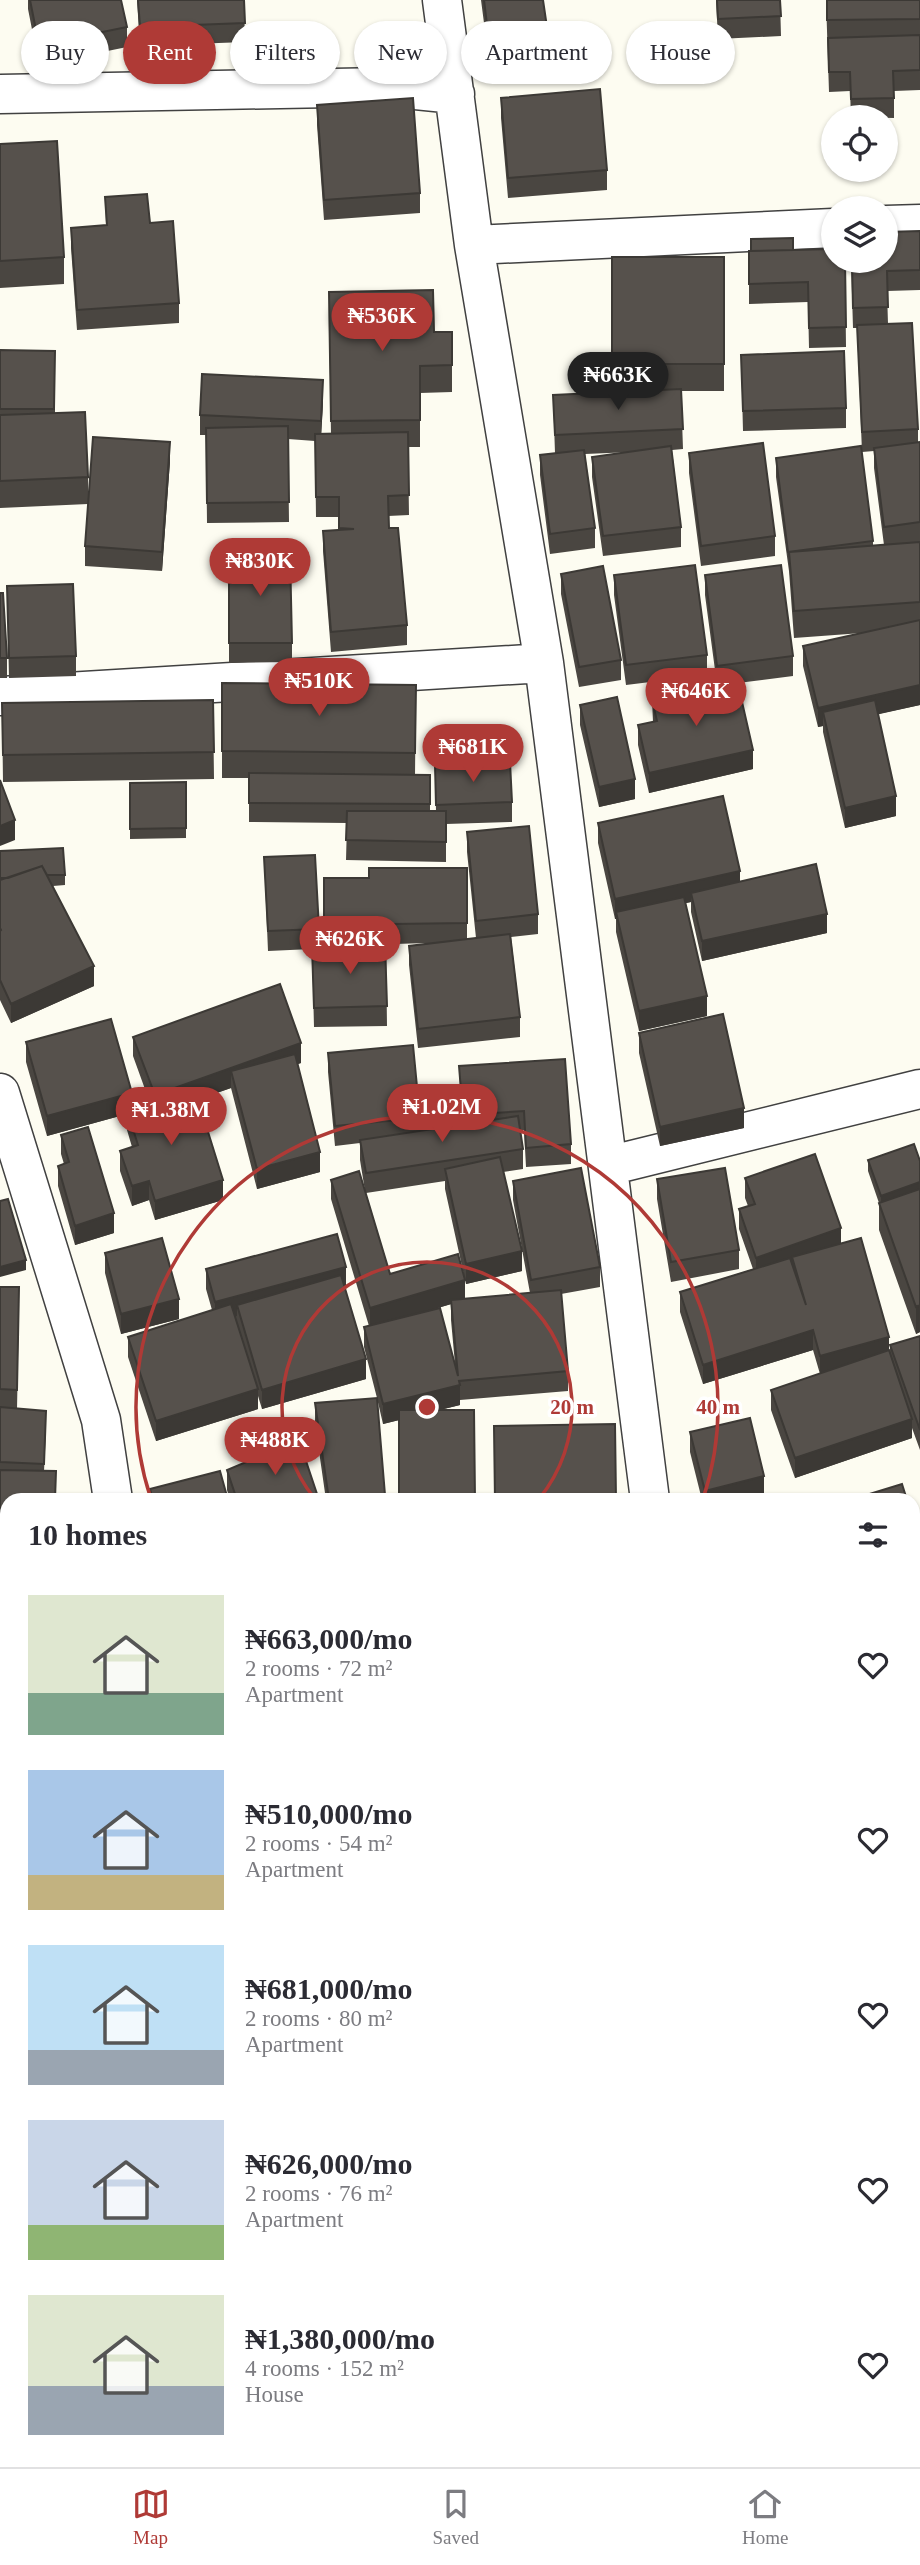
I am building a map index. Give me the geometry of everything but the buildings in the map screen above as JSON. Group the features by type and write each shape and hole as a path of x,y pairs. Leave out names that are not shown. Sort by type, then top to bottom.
{"street":[{"path":"442,0 474,245 544,663 648,1493"},
{"path":"0,94 386,87 455,94"},
{"path":"898,225 920,224"},
{"path":"474,245 821,229"},
{"path":"0,696 544,663"},
{"path":"608,1166 920,1090"},
{"path":"0,1093 100,1420 112,1493"}]}
